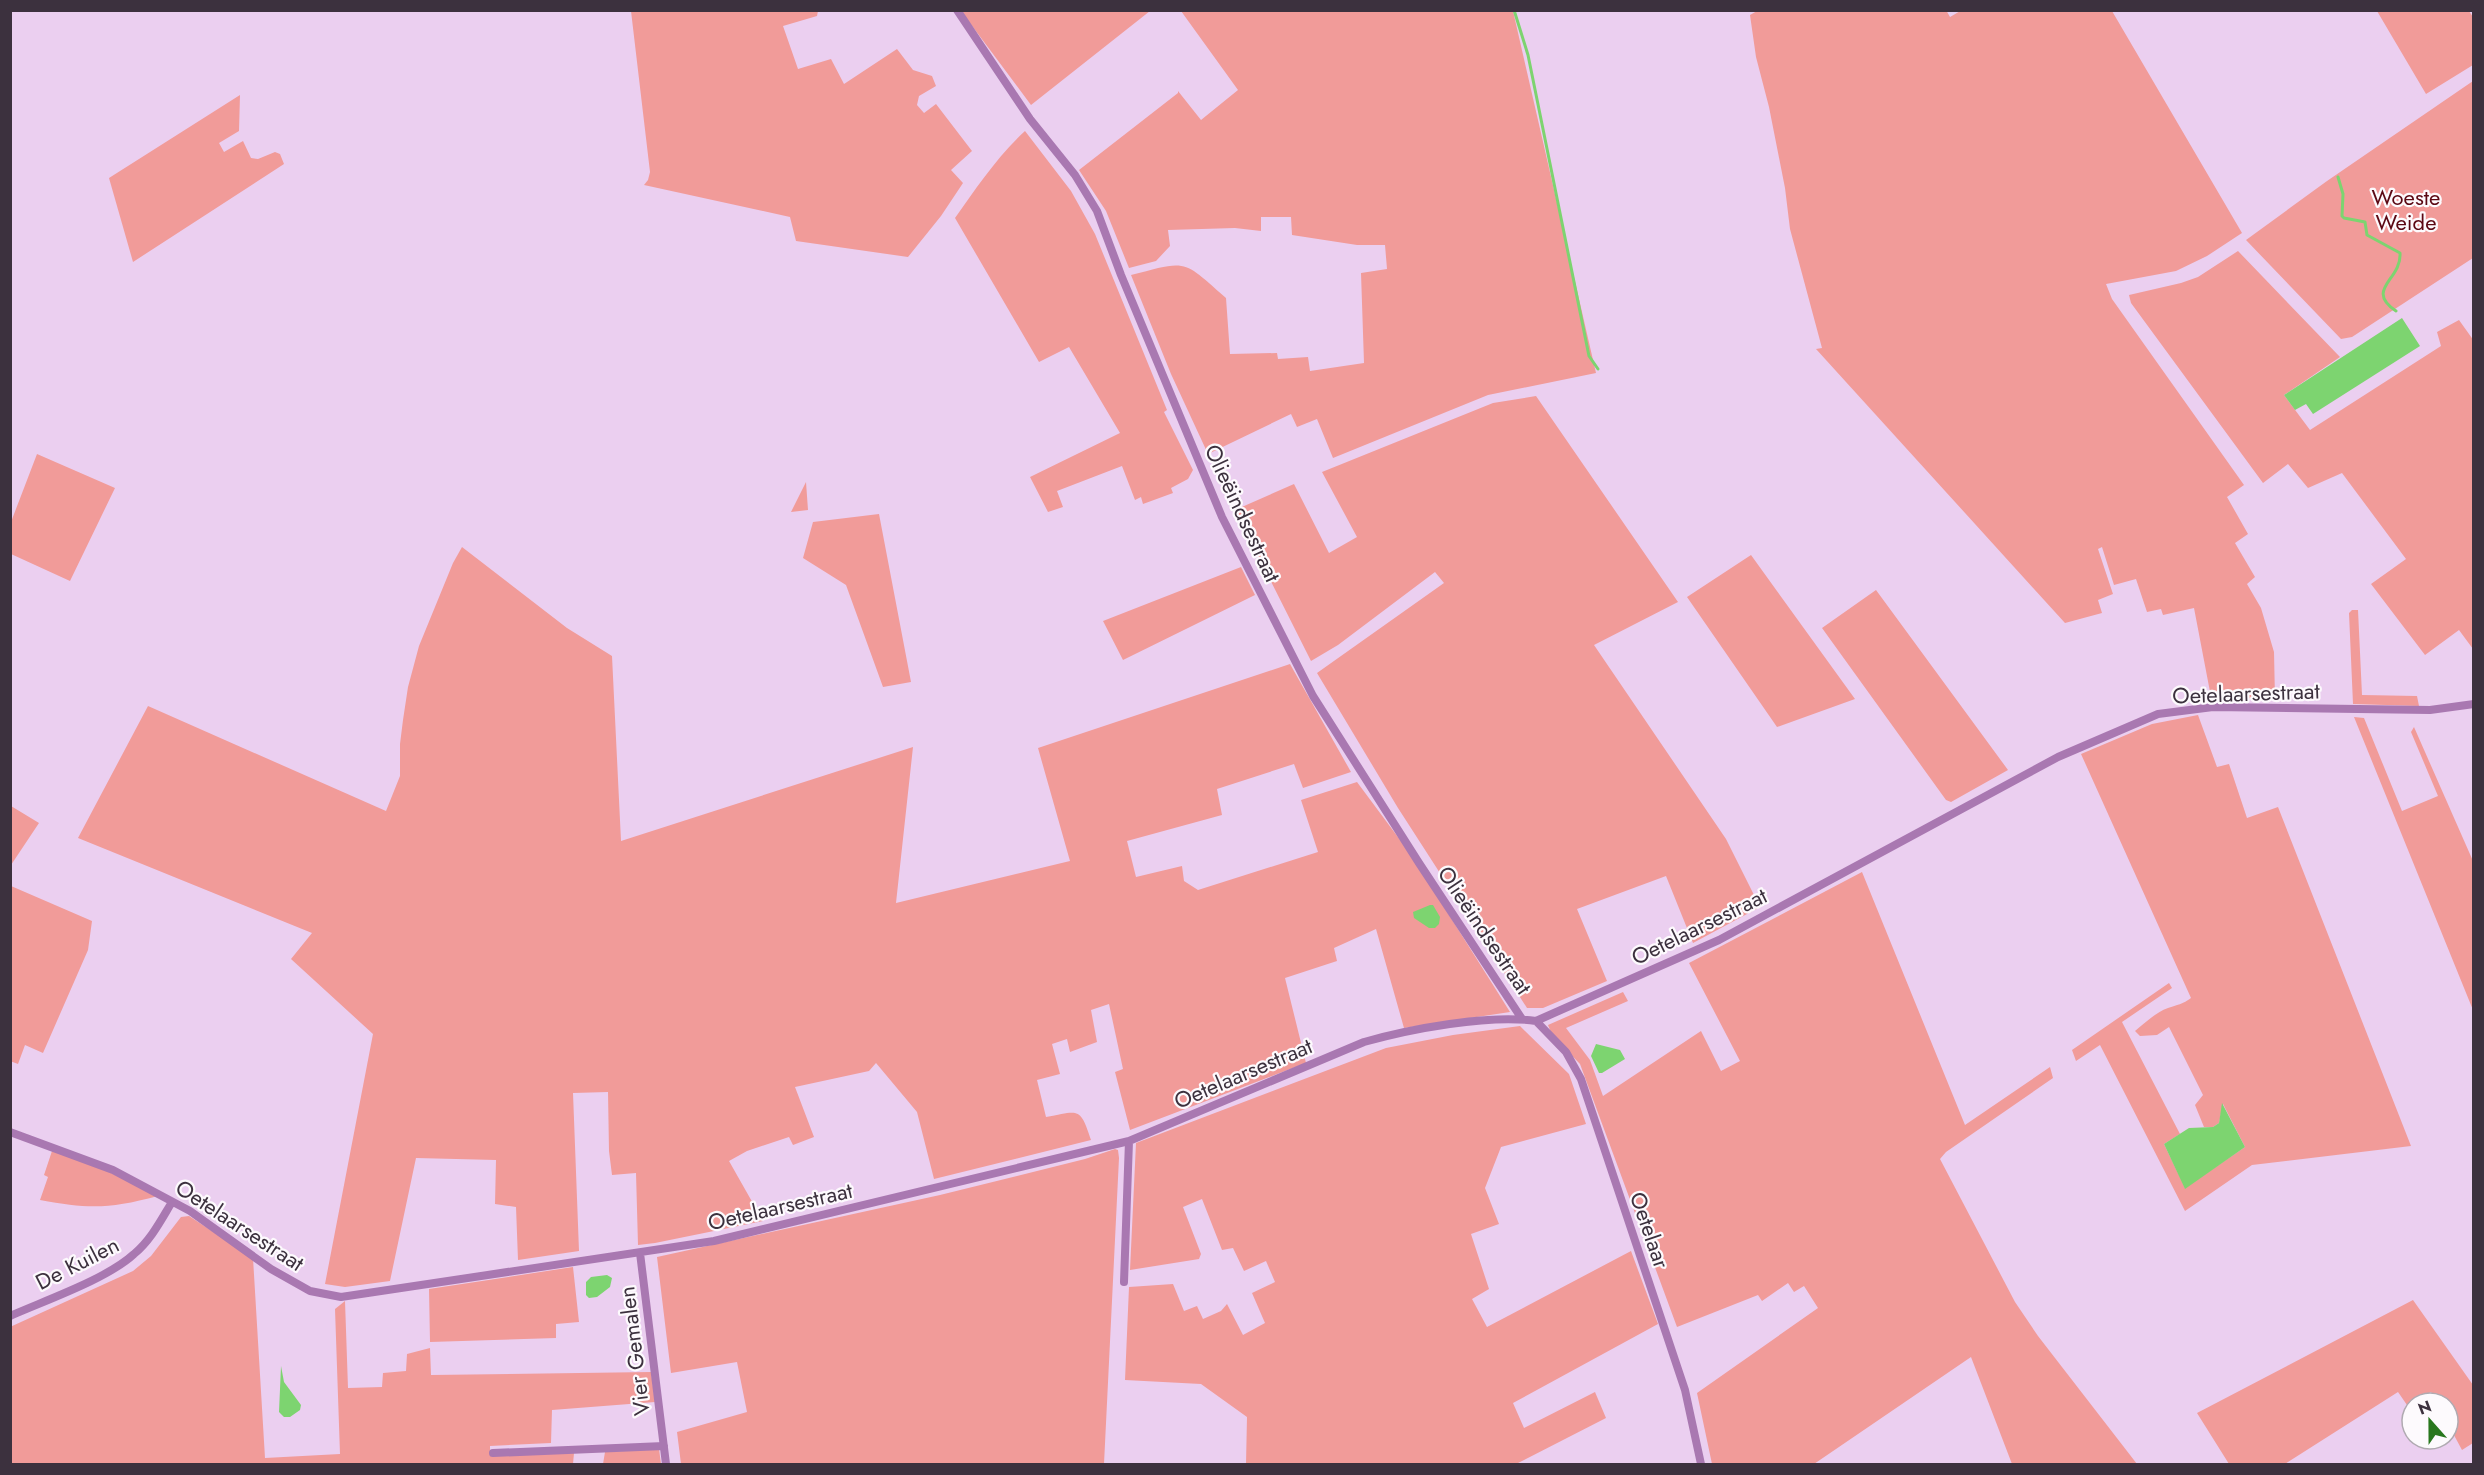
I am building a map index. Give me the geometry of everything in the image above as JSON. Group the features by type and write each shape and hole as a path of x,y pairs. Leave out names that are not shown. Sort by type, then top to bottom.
{"street":[{"name":"Olieëindsestraat","path":"957,10 1030,118 1075,175 1097,211 1121,275 1222,517 1313,696 1522,1019"},
{"name":"Oetelaarsestraat","path":"10,1132 113,1170 190,1211 271,1269 310,1291 342,1297 714,1241 1129,1141 1364,1042 1401,1032 1522,1019 1536,1021 1719,940 2058,757 2158,714 2213,707 2430,710 2474,704"},
{"name":"Oetelaar","path":"1536,1021 1566,1053 1581,1079 1685,1390 1701,1464"},
{"path":"1124,1282 1129,1141"},
{"name":"De Kuilen","path":"10,1316 116,1269 135,1254 152,1235 172,1202"},
{"name":"Vier Gemalen","path":"640,1253 666,1464"},
{"name":"Vier Gemalen","path":"493,1453 664,1446"}],"green space":[{"path":"1946,10 1950,17 1962,10 2112,11 2242,233 2207,256 2176,271 2106,284 2112,299 2244,485 2227,497 2248,534 2235,543 2255,577 2247,584 2261,608 2274,652 2275,699 2211,697 2194,608 2163,615 2161,609 2147,612 2136,579 2114,585 2102,547 2098,549 2113,594 2098,600 2102,613 2065,623 1816,349 1822,348 1790,229 1785,188 1769,107 1756,57 1750,15 1757,11"},
{"path":"631,11 818,11 817,16 783,26 798,69 831,59 844,84 897,49 913,70 932,76 936,86 919,96 917,105 924,113 936,104 972,151 951,170 963,183 941,216 908,257 796,241 790,217 644,185 650,172"},
{"path":"961,11 1150,11 1031,105"},
{"path":"1181,11 1513,11 1596,373 1488,395 1333,458 1317,419 1297,427 1291,414 1208,454 1171,374 1131,275 1175,265 1192,270 1226,298 1230,354 1277,353 1278,359 1308,357 1310,371 1364,363 1361,273 1387,269 1385,245 1357,245 1292,235 1291,217 1261,217 1261,231 1235,228 1168,230 1170,246 1156,261 1129,268 1106,211 1079,170 1178,91 1201,120 1238,90"},
{"path":"2377,11 2469,11 2473,17 2473,65 2426,94"},
{"name":"Woeste Weide","path":"2473,81 2473,258 2352,337 2341,339 2246,240 2327,181"},
{"path":"240,95 239,131 219,143 224,152 243,141 251,158 258,159 275,152 280,154 284,164 133,262 109,178"},
{"path":"1025,131 1071,191 1095,234 1167,410 1164,412 1193,470 1188,479 1171,488 1173,493 1143,504 1141,497 1135,500 1122,466 1057,491 1063,507 1048,512 1030,477 1120,433 1069,347 1039,362 955,218 996,162"},
{"path":"2238,251 2340,357 2284,395 2310,430 2441,346 2437,332 2459,320 2474,341 2473,649 2459,630 2425,655 2371,584 2406,559 2342,473 2308,488 2288,464 2263,483 2131,303 2129,295 2198,277"},
{"path":"1536,396 1678,602 1594,645 1726,839 1760,907 1693,943 1666,876 1577,909 1607,981 1543,1008 1527,1008 1398,808 1317,673 1444,583 1435,572 1338,645 1311,661 1235,510 1294,484 1329,553 1357,537 1322,472 1493,403"},
{"path":"37,454 115,488 70,581 11,554 11,522"},
{"path":"806,482 808,510 791,512"},
{"path":"879,514 911,682 883,687 846,585 803,558 813,522"},
{"path":"462,547 567,628 612,656 621,841 913,747 896,903 1070,861 1038,748 1290,664 1351,772 1303,788 1294,764 1217,789 1222,815 1127,841 1136,877 1182,866 1184,881 1198,890 1318,852 1301,800 1357,782 1412,856 1510,1012 1404,1028 1376,929 1334,948 1337,961 1285,978 1306,1063 1130,1130 1115,1072 1123,1069 1109,1004 1091,1010 1097,1042 1070,1052 1067,1039 1052,1044 1060,1074 1037,1080 1046,1117 1065,1113 1081,1116 1091,1140 934,1179 917,1112 876,1063 869,1071 795,1087 814,1137 793,1145 789,1137 747,1151 729,1161 763,1221 638,1245 636,1173 612,1175 609,1151 608,1092 573,1093 579,1251 518,1260 516,1207 495,1204 496,1160 416,1158 390,1281 345,1287 325,1284 373,1034 291,959 312,933 78,838 148,706 386,811 400,776 403,720 408,687 419,646 453,563"},
{"path":"1751,555 1855,699 1777,727 1687,597"},
{"path":"1241,567 1255,595 1123,660 1103,621"},
{"path":"1876,590 2008,770 1951,802 1946,800 1822,628"},
{"path":"2352,610 2358,610 2362,695 2417,696 2419,706 2353,704 2349,613"},
{"path":"2198,715 2217,767 2229,764 2247,818 2278,807 2411,1146 2252,1165 2185,1211 2100,1045 2076,1061 2072,1050 2169,983 2172,988 2122,1022 2180,1134 2164,1144 2185,1188 2245,1147 2223,1104 2219,1123 2213,1127 2204,1127 2195,1105 2203,1095 2169,1027 2157,1035 2140,1036 2135,1031 2159,1012 2191,998 2081,754 2152,724"},
{"path":"2354,717 2364,718 2402,811 2438,796 2411,732 2414,727 2473,861 2473,1010"},
{"path":"11,806 39,823 11,865"},
{"path":"1862,872 1965,1125 2050,1067 2053,1078 1946,1152 1940,1159 2015,1302 2038,1336 2137,1464 2012,1464 1971,1357 1814,1464 1712,1464 1697,1393 1818,1308 1804,1286 1794,1292 1788,1283 1762,1301 1758,1295 1677,1327 1580,1064 1552,1035 1548,1025 1623,992 1628,1001 1566,1028 1590,1060 1603,1096 1701,1031 1721,1071 1740,1061 1689,963"},
{"path":"11,886 92,921 88,950 43,1053 25,1045 18,1064 10,1061"},
{"path":"1520,1026 1569,1074 1586,1124 1501,1147 1485,1188 1499,1224 1471,1234 1489,1289 1472,1299 1487,1327 1631,1251 1658,1324 1513,1403 1524,1428 1595,1392 1606,1418 1516,1464 1246,1464 1247,1417 1201,1384 1125,1380 1129,1287 1173,1284 1184,1311 1197,1306 1203,1319 1221,1311 1227,1304 1243,1335 1265,1323 1252,1293 1275,1282 1266,1261 1244,1271 1233,1248 1222,1250 1202,1199 1183,1207 1201,1254 1199,1259 1130,1270 1136,1143 1386,1048 1453,1035"},
{"path":"1118,1150 1119,1158 1104,1464 681,1464 677,1432 747,1412 737,1362 671,1373 657,1257 940,1195 1085,1159"},
{"path":"52,1151 105,1170 158,1196 99,1206 40,1200 48,1177 44,1175"},
{"path":"189,1216 253,1258 265,1458 340,1454 335,1309 345,1301 348,1388 382,1387 383,1373 406,1371 407,1354 430,1348 431,1375 651,1372 655,1402 552,1410 551,1443 490,1446 490,1456 574,1453 573,1464 11,1464 10,1327 133,1271 151,1256 181,1217"},
{"path":"573,1267 579,1322 556,1324 556,1338 430,1342 429,1289"},
{"path":"2413,1300 2473,1385 2473,1443 2462,1450 2460,1446 2460,1391 2400,1391 2400,1395 2398,1392 2285,1464 2229,1464 2197,1413"},
{"path":"659,1449 661,1464 603,1464 605,1452"}],"shaded area":[{"path":"2402,318 2420,346 2313,414 2306,404 2295,410 2284,395"},
{"path":"1433,905 1440,917 1439,924 1435,928 1429,928 1414,918 1413,912"},
{"path":"1596,1044 1620,1050 1625,1059 1599,1073 1591,1056"},
{"path":"2222,1103 2245,1147 2185,1189 2164,1144 2189,1128 2213,1127 2219,1123"},
{"path":"607,1275 612,1278 610,1287 597,1297 589,1298 586,1295 586,1282 591,1277"},
{"path":"281,1366 284,1382 301,1405 300,1410 290,1417 284,1417 279,1412"}],"waterway":[{"path":"1514,10 1528,55 1589,356 1598,369"},
{"path":"2338,177 2343,194 2342,216 2365,222 2367,235 2400,253 2396,270 2383,296 2396,311"}]}
